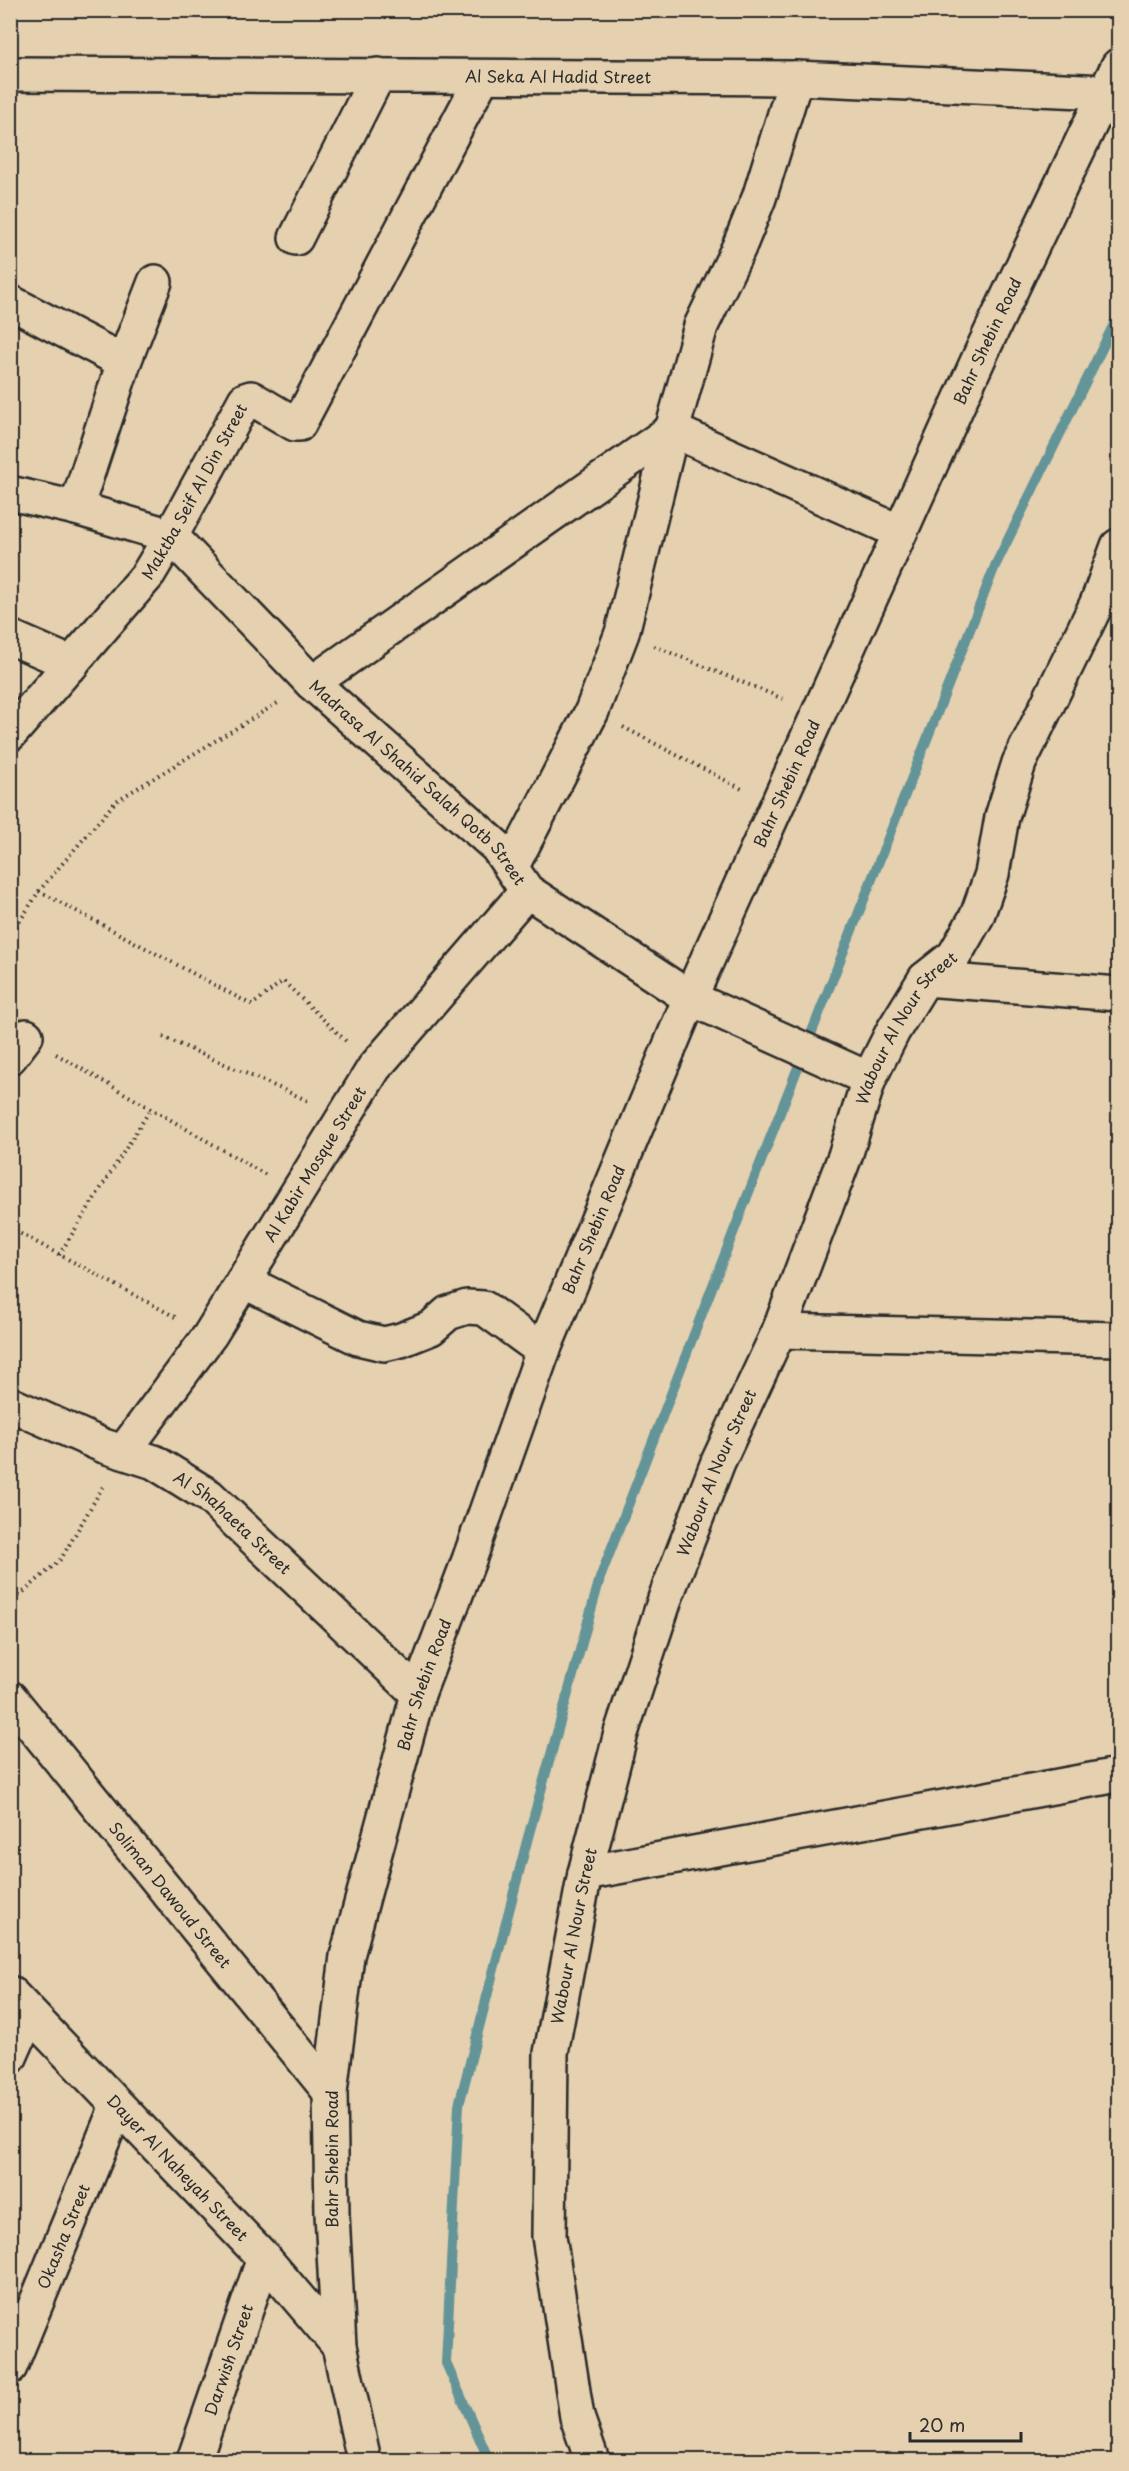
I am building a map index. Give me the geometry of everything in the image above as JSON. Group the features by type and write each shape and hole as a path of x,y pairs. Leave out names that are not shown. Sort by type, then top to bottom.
{"street":[{"name":"Al Seka Al Hadid Street","path":"10,74 378,75 482,78 1112,79"},
{"path":"296,238 378,75"},
{"name":"Maktba Seif Al Din Street","path":"10,734 147,576 247,399 251,398 295,424 299,424 482,78"},
{"name":"Al Kabir Mosque Street","path":"124,1451 210,1335 374,1068 520,879 592,711 622,633 672,430 701,326 739,247 759,198 796,78"},
{"name":"Bahr Shebin Road","path":"360,2446 339,2346 332,2214 330,2092 347,1956 418,1694 469,1560 543,1351 690,998 983,349 1112,79"},
{"path":"76,508 124,362 155,282"},
{"path":"10,302 124,362"},
{"path":"312,683 672,430 900,532"},
{"path":"10,494 76,508 171,536"},
{"name":"Madrasa Al Shahid Salah Qotb Street","path":"171,536 312,683 497,847 520,879 690,998 869,1079"},
{"name":"Wabour Al Nour Street","path":"592,2460 577,2417 549,2236 550,2053 585,1873 621,1733 666,1596 718,1462 779,1331 841,1167 869,1079 893,1031 925,979 954,956 977,916 992,874 1002,817 1019,763 1108,604 1119,546"},
{"path":"10,637 72,664"},
{"path":"925,979 1119,994"},
{"path":"243,1281 358,1338 384,1344 431,1328 448,1313 467,1307 483,1308 543,1351"},
{"path":"779,1331 1119,1339"},
{"name":"Al Shahaeta Street","path":"10,1404 104,1446 154,1462 209,1496 418,1694"},
{"name":"Soliman Dawoud Street","path":"10,1698 330,2092"},
{"path":"585,1873 1119,1775"},
{"path":"10,2057 20,2004"},
{"name":"Dayer Al Naheyah Street","path":"20,2004 264,2258 339,2346"},
{"name":"Okasha Street","path":"10,2367 117,2106"},
{"name":"Darwish Street","path":"194,2460 264,2258"},
{"path":"342,2460 360,2446"}],"path":[{"path":"622,633 820,714"},
{"path":"10,937 39,891 116,801 312,683"},
{"path":"592,711 777,807"},
{"path":"39,891 252,1005 283,981 374,1068"},
{"path":"163,1037 344,1117"},
{"path":"18,1046 150,1110 297,1192"},
{"path":"59,1255 150,1110"},
{"path":"10,1228 210,1335"},
{"path":"10,1604 61,1559 124,1451"}],"waterway":[{"path":"489,2460 446,2363 459,2105 527,1841 600,1578 995,566 1118,316"}]}
